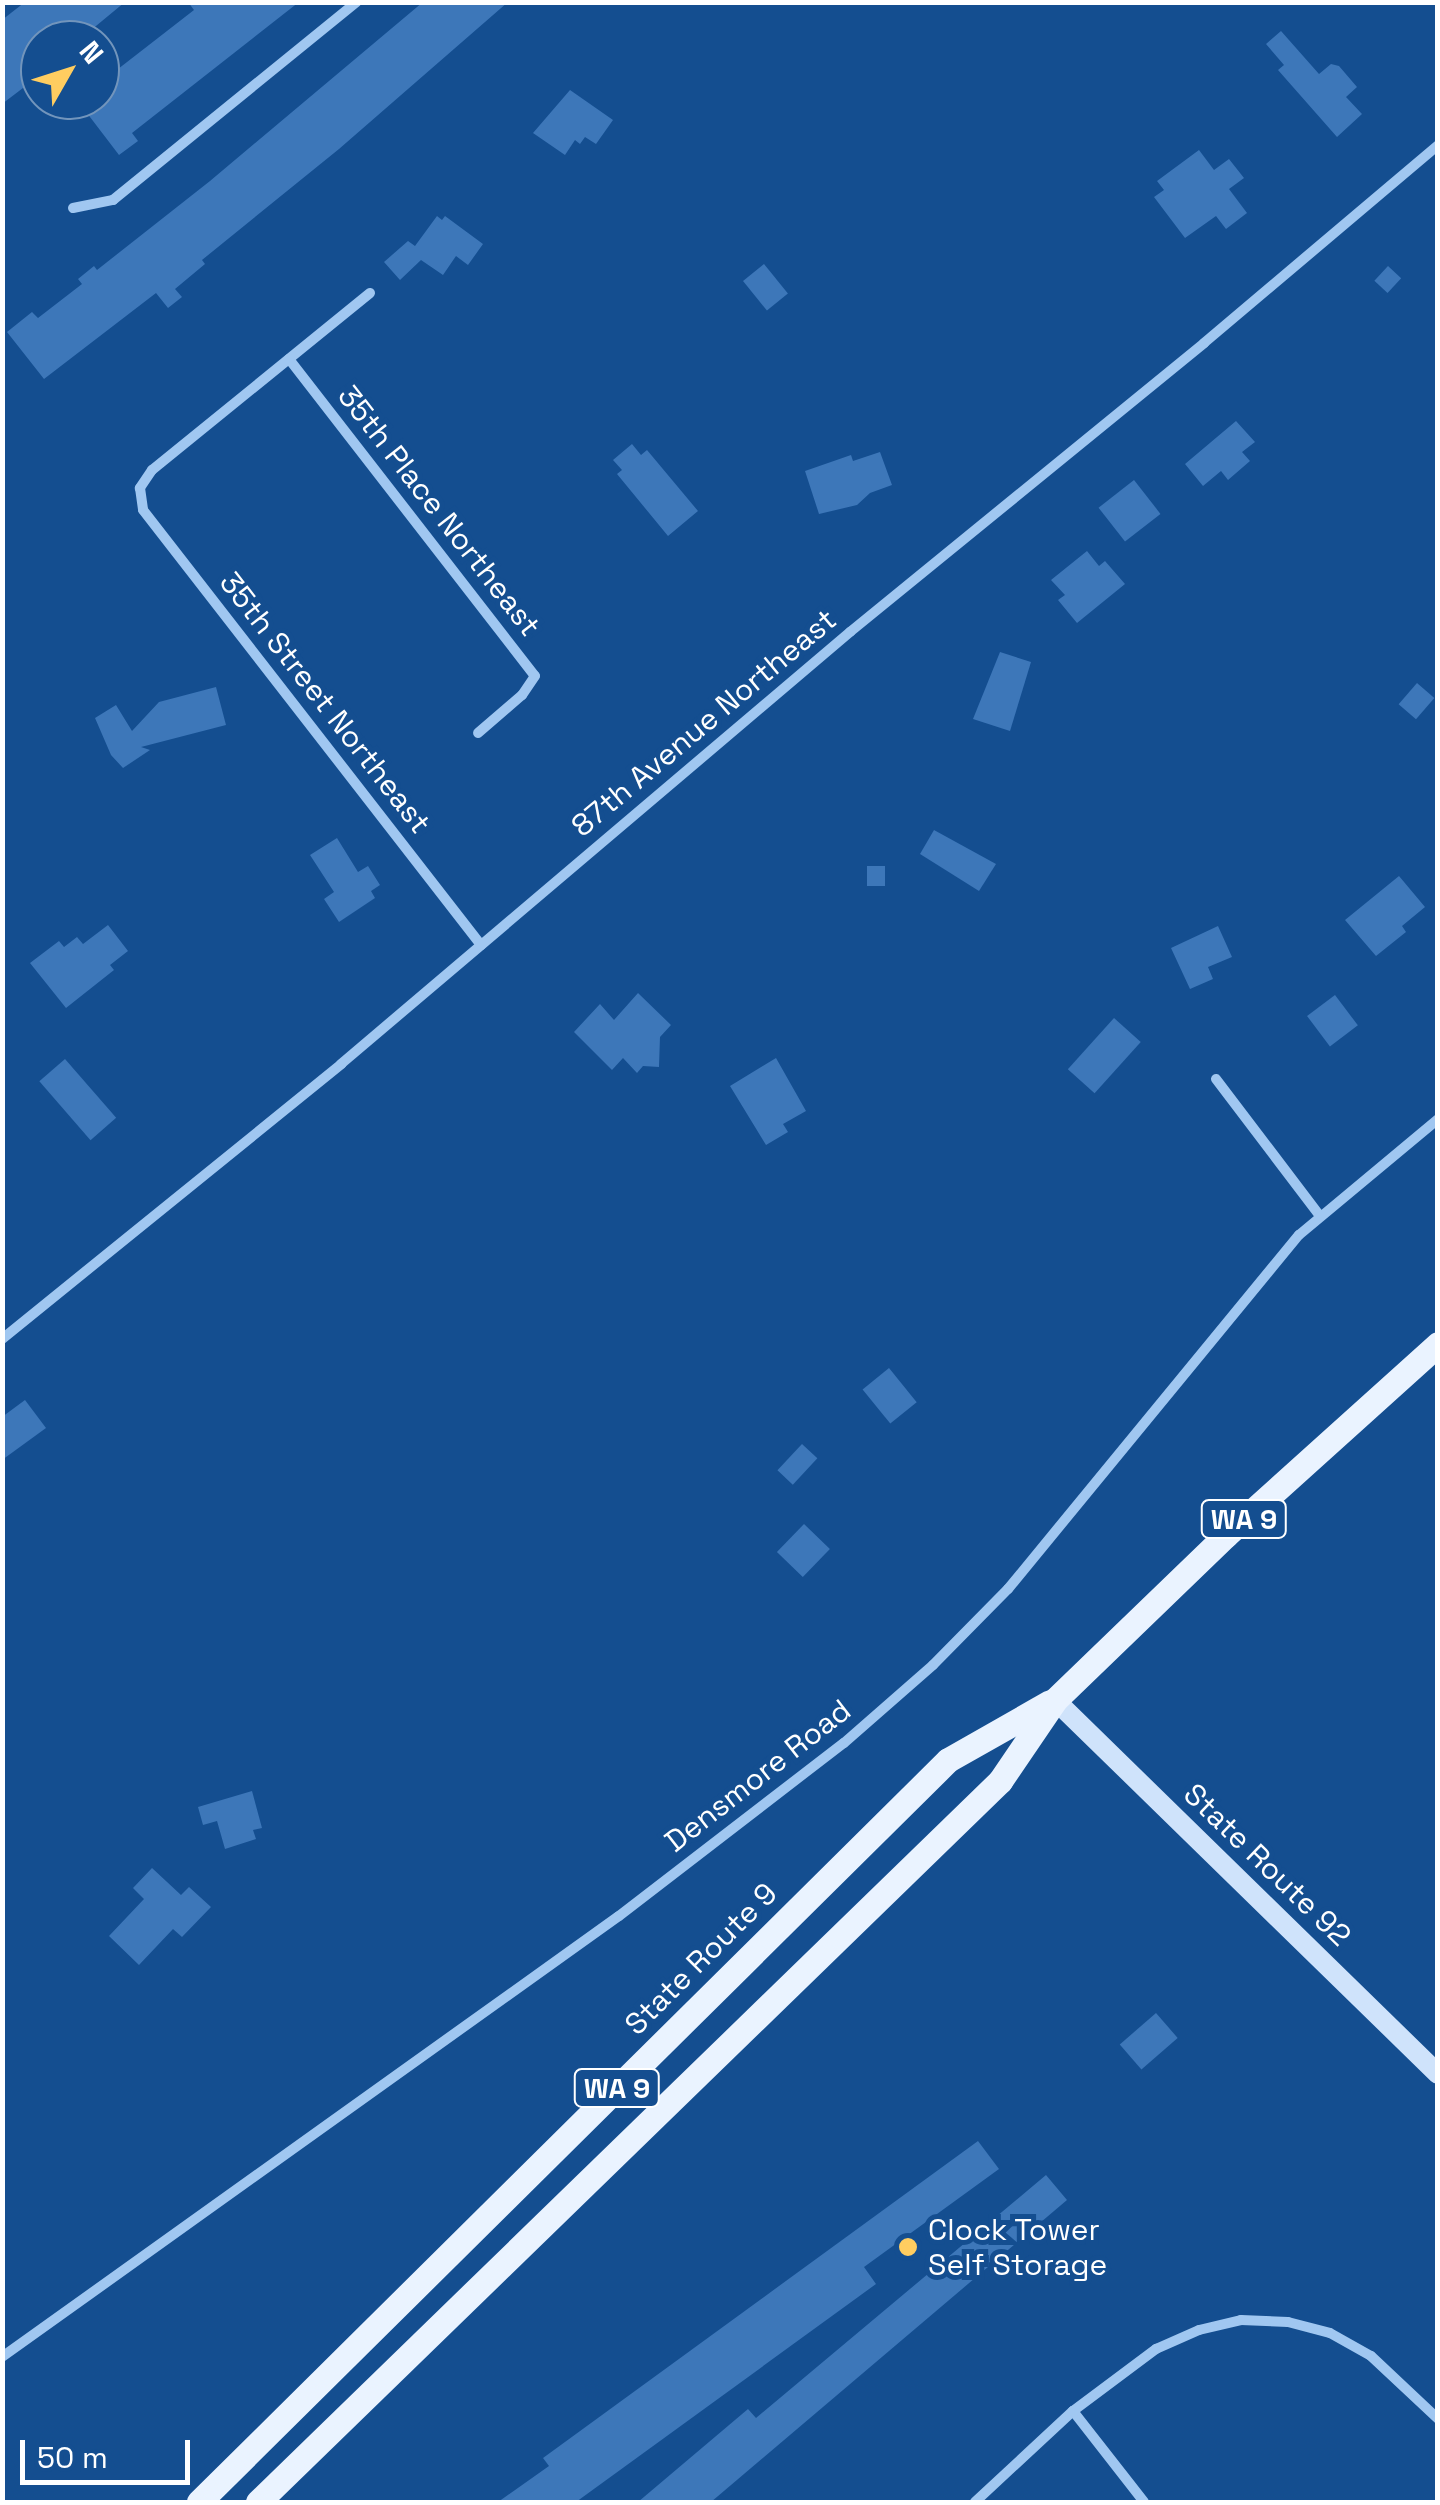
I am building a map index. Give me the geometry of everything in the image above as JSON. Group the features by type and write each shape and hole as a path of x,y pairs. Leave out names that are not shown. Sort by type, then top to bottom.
{"main road":[{"name":"State Route 9","path":"258,2502 1000,1781 1054,1700 1226,1534 1438,1344"},
{"name":"State Route 9","path":"199,2502 948,1760 1054,1700"},
{"name":"State Route 92","path":"1054,1700 1438,2074"}],"street":[{"path":"74,208 113,200 357,2"},
{"name":"87th Avenue Northeast","path":"2,1338 481,945 1438,145"},
{"path":"289,359 370,293"},
{"name":"35th Street Northeast","path":"289,359 152,470 140,488 143,510 481,945"},
{"name":"35th Place Northeast","path":"289,359 535,676 522,695 478,733"},
{"path":"1216,1079 1320,1216"},
{"name":"Densmore Road","path":"2,2357 619,1916 844,1744 933,1665 1008,1589 1262,1279 1320,1216 1438,1118"},
{"path":"975,2502 1073,2411 1156,2349 1199,2330 1241,2320 1288,2322 1330,2333 1372,2356 1438,2419"},
{"path":"1073,2411 1144,2502"}],"building":[{"path":"25,2 125,2 103,20 20,20 20,90 2,104 2,20"},
{"path":"188,2 299,2 132,133 138,141 119,155 92,120 120,120 120,67 194,10"},
{"path":"423,2 508,2 339,149 202,260 205,264 175,289 182,297 168,308 156,293 44,379 7,332 32,312 38,318 82,284 78,279 94,266 97,270 210,181"},
{"path":"1281,31 1319,74 1331,64 1339,66 1357,87 1346,97 1362,114 1337,137 1278,70 1284,65 1266,44"},
{"path":"570,90 613,120 596,144 585,137 580,144 575,140 565,155 533,133"},
{"path":"1199,150 1214,170 1229,159 1244,178 1229,189 1247,213 1226,229 1216,216 1185,238 1154,197 1164,190 1157,181"},
{"path":"437,216 442,220 445,216 483,244 468,265 456,256 443,275 421,260 400,280 384,262 408,241 415,246"},
{"path":"764,264 788,294 767,311 743,281"},
{"path":"1388,266 1401,278 1388,293 1374,281"},
{"path":"1236,421 1255,442 1242,452 1250,461 1228,480 1221,471 1203,486 1185,464"},
{"path":"632,444 641,455 647,450 698,511 668,536 617,474 622,470 613,460"},
{"path":"880,452 892,485 870,493 857,505 819,514 805,471 851,455 853,461"},
{"path":"1134,480 1160,514 1125,542 1099,508"},
{"path":"1087,551 1099,566 1105,561 1125,584 1077,623 1058,600 1065,595 1051,580"},
{"path":"1000,652 1031,662 1010,731 973,719"},
{"path":"1417,683 1434,698 1416,719 1399,704"},
{"path":"216,687 226,725 141,747 150,750 123,768 111,755 95,718 116,705 132,731 159,702"},
{"path":"934,830 996,864 979,891 920,854"},
{"path":"337,838 358,872 368,866 380,885 371,891 375,898 339,922 324,899 334,892 310,855"},
{"path":"867,866 885,866 885,886 867,886"},
{"path":"1399,876 1425,907 1402,926 1406,932 1376,956 1345,920"},
{"path":"108,925 128,951 110,965 114,970 66,1008 30,963 59,941 64,947 77,937 83,944"},
{"path":"1218,926 1232,957 1208,967 1213,979 1190,989 1171,948"},
{"path":"638,993 671,1025 660,1037 659,1067 643,1066 637,1073 623,1058 612,1070 574,1032 600,1004 614,1020"},
{"path":"1335,995 1358,1025 1330,1046 1307,1016"},
{"path":"1114,1018 1141,1042 1095,1093 1068,1069"},
{"path":"776,1058 806,1111 783,1124 788,1132 766,1145 730,1086"},
{"path":"65,1059 116,1118 91,1140 39,1081"},
{"path":"889,1368 917,1402 890,1424 863,1389"},
{"path":"25,1400 46,1428 2,1460 2,1417"},
{"path":"802,1444 817,1458 793,1485 777,1470"},
{"path":"804,1524 830,1549 803,1577 777,1552"},
{"path":"252,1791 262,1828 253,1830 256,1839 225,1849 217,1821 203,1825 198,1807"},
{"path":"152,1868 181,1895 189,1887 211,1907 182,1937 173,1929 139,1965 109,1936 144,1899 133,1888"},
{"path":"1156,2013 1178,2038 1141,2069 1120,2044"},
{"path":"978,2141 999,2169 864,2267 876,2284 576,2502 498,2502 549,2466 543,2458"},
{"path":"1046,2175 1067,2200 711,2502 638,2502 748,2409 756,2418"}],"place":[{"name":"Clock Tower Self Storage","path":"908,2247"}]}
